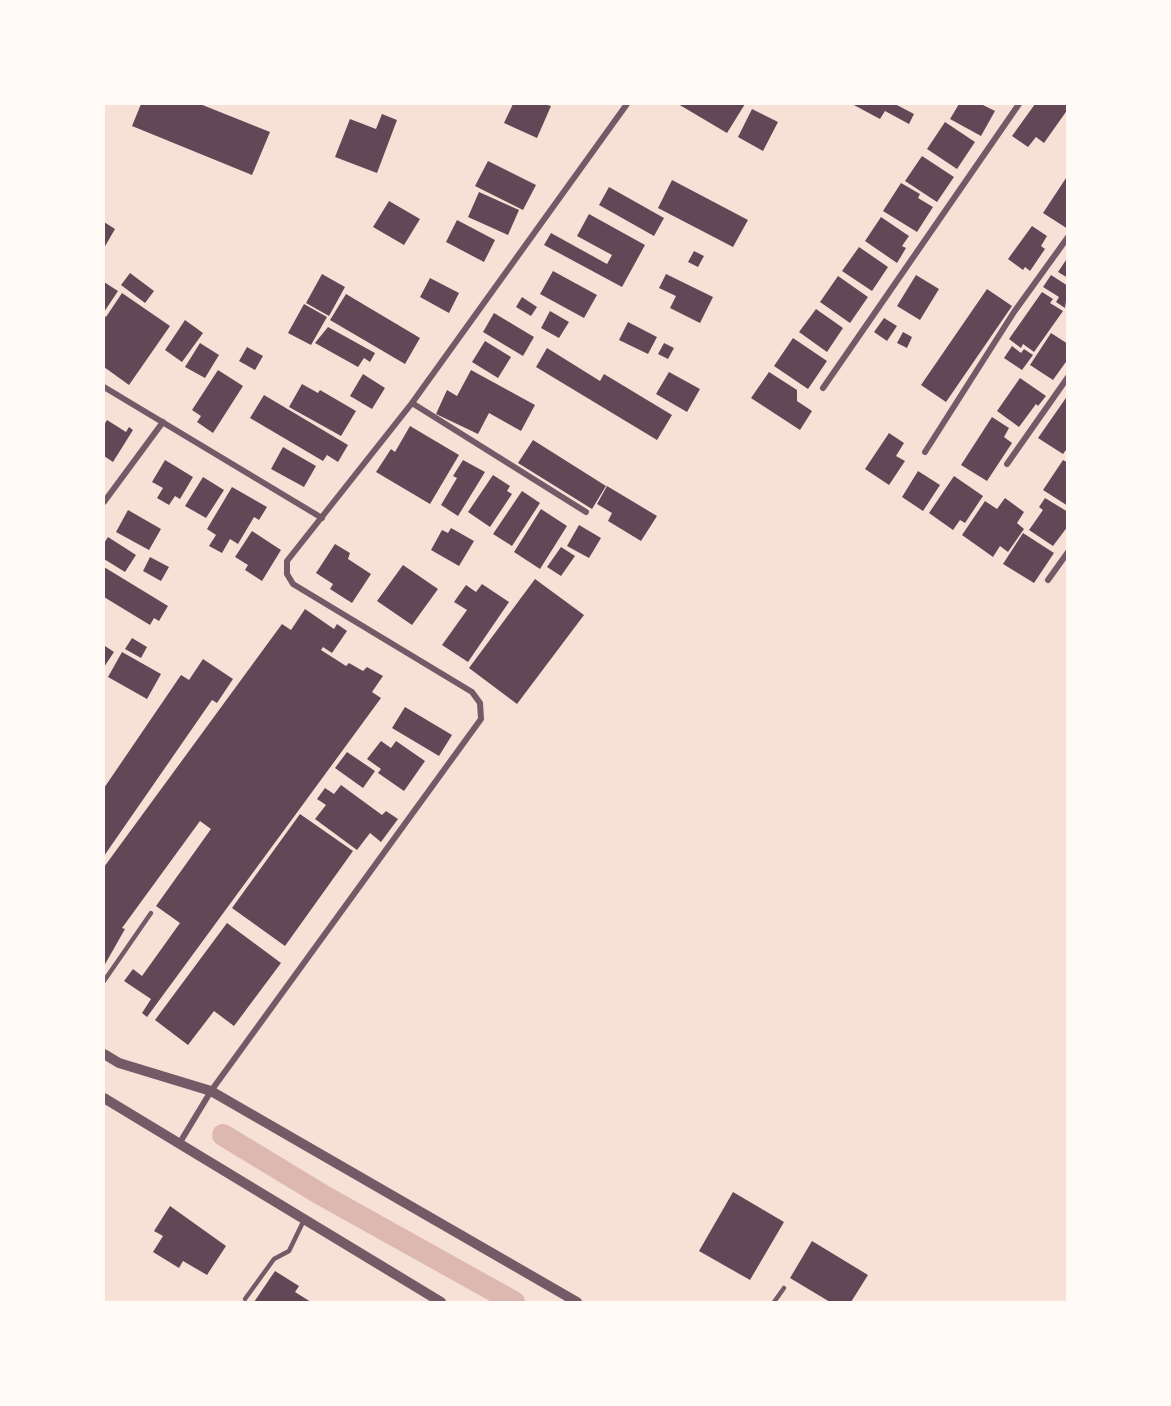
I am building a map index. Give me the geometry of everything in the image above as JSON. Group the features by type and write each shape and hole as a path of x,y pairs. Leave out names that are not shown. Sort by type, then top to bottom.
{"street":[{"path":"178,1145 211,1091 481,719 480,703 472,692 292,584 287,574 287,561 412,403 627,104"},
{"path":"823,388 1019,104"},
{"path":"925,452 1014,312 1068,237"},
{"path":"1007,464 1068,377"},
{"path":"104,387 322,518"},
{"path":"412,403 586,512"},
{"path":"104,502 163,422"},
{"path":"1048,580 1068,552"},
{"path":"104,1054 119,1063 211,1091 577,1302"},
{"path":"104,1098 178,1145 441,1302"}],"lane":[{"path":"104,981 151,913"},
{"path":"245,1299 274,1259 289,1251 304,1220"},
{"path":"774,1302 784,1288"}],"building":[{"path":"141,104 200,104 270,132 252,175 132,126"},
{"path":"513,104 551,106 537,138 504,123"},
{"path":"678,104 745,104 727,133"},
{"path":"852,104 895,104 914,114 909,124 885,111 880,119"},
{"path":"959,104 981,104 995,111 981,136 950,119"},
{"path":"1035,104 1068,104 1068,109 1044,143 1036,137 1028,147 1012,136"},
{"path":"752,109 778,122 763,151 738,137"},
{"path":"382,114 397,120 377,173 335,157 350,119 376,129"},
{"path":"945,122 975,142 957,169 927,149"},
{"path":"922,156 954,177 937,202 905,181"},
{"path":"488,161 536,185 523,210 475,186"},
{"path":"1068,175 1068,229 1043,213"},
{"path":"672,180 748,220 733,247 658,208"},
{"path":"901,183 920,194 918,198 933,207 917,232 883,211"},
{"path":"609,187 664,218 654,236 599,205"},
{"path":"479,192 519,210 508,235 468,217"},
{"path":"389,201 420,219 404,245 373,227"},
{"path":"589,214 645,245 622,287 544,245 551,233 607,264 612,255 577,236"},
{"path":"881,217 909,236 902,246 906,248 897,263 865,241"},
{"path":"457,220 495,240 484,262 446,242"},
{"path":"104,222 115,229 104,248"},
{"path":"1032,226 1047,236 1041,246 1045,249 1030,271 1025,267 1023,270 1008,259"},
{"path":"859,247 888,267 872,291 842,271"},
{"path":"694,251 704,256 698,267 688,262"},
{"path":"1068,257 1068,278 1058,272"},
{"path":"553,271 597,295 584,318 540,294"},
{"path":"130,273 154,291 145,303 121,285"},
{"path":"322,274 345,287 329,316 306,303"},
{"path":"666,274 713,297 700,323 670,308 676,296 659,288"},
{"path":"916,275 939,289 920,320 897,306"},
{"path":"1051,275 1068,286 1065,308 1056,302 1059,297 1043,287"},
{"path":"838,276 868,297 850,323 820,302"},
{"path":"430,278 459,293 449,313 420,297"},
{"path":"104,282 118,291 104,312"},
{"path":"987,289 1012,306 946,402 921,385"},
{"path":"1042,292 1053,299 1050,303 1063,311 1034,352 1023,344 1021,348 1009,339"},
{"path":"122,293 170,326 129,385 104,367 104,315 106,317"},
{"path":"346,294 420,338 405,364 330,320"},
{"path":"522,297 537,307 531,316 516,307"},
{"path":"304,304 327,317 311,345 288,333"},
{"path":"816,309 843,328 827,352 799,332"},
{"path":"550,311 569,322 559,338 541,328"},
{"path":"494,313 534,337 523,356 483,332"},
{"path":"884,318 897,326 887,341 874,332"},
{"path":"185,320 203,333 182,362 165,350"},
{"path":"628,322 657,337 648,354 619,340"},
{"path":"328,327 375,353 370,362 364,358 358,367 315,343"},
{"path":"903,332 912,337 907,348 897,343"},
{"path":"1051,333 1068,344 1068,359 1053,380 1030,365"},
{"path":"793,338 827,361 808,389 774,366"},
{"path":"485,341 511,357 498,378 472,362"},
{"path":"200,343 219,355 205,378 185,367"},
{"path":"664,343 674,348 668,359 658,354"},
{"path":"1012,346 1021,353 1024,349 1033,355 1022,370 1004,358"},
{"path":"247,347 263,356 255,370 239,361"},
{"path":"547,348 600,381 604,374 672,415 657,440 536,367"},
{"path":"218,370 243,386 213,433 197,422 201,416 192,410"},
{"path":"471,370 535,405 521,431 489,413 478,434 436,414 447,390 457,396"},
{"path":"669,372 700,389 687,412 656,394"},
{"path":"769,372 797,390 797,401 812,411 800,430 751,398"},
{"path":"363,374 385,388 372,409 350,396"},
{"path":"1020,378 1046,396 1038,406 1036,404 1019,427 997,411"},
{"path":"302,384 318,393 320,390 356,411 341,436 289,407"},
{"path":"264,395 348,445 338,462 327,455 323,461 250,418"},
{"path":"1068,395 1068,447 1063,454 1038,438"},
{"path":"992,417 1009,428 1004,437 1012,443 987,481 961,465"},
{"path":"107,420 126,432 129,427 133,430 113,462 104,456 104,425"},
{"path":"410,426 459,455 430,504 376,472 391,449 395,452"},
{"path":"889,433 904,443 896,456 905,461 889,485 865,469"},
{"path":"533,440 606,486 592,509 518,463"},
{"path":"283,447 316,466 304,487 271,469"},
{"path":"165,460 193,477 180,499 175,496 169,505 157,498 163,488 152,482"},
{"path":"463,460 485,472 458,516 441,505 457,478 453,476"},
{"path":"1063,460 1068,463 1068,506 1043,490"},
{"path":"918,471 940,485 923,511 902,497"},
{"path":"493,475 510,486 507,491 512,494 490,527 468,512"},
{"path":"954,476 983,496 965,523 960,520 953,530 929,513"},
{"path":"203,477 224,490 206,518 185,506"},
{"path":"607,486 657,516 641,541 608,521 612,513 597,504"},
{"path":"232,487 267,507 259,520 254,517 238,544 230,539 222,553 209,546 216,535 207,529"},
{"path":"522,491 540,503 512,546 493,534"},
{"path":"1005,498 1024,512 1017,523 1024,529 1008,552 1000,546 993,557 962,535 985,501 997,509"},
{"path":"1045,498 1068,512 1068,526 1053,546 1029,530 1043,510 1039,507"},
{"path":"541,509 567,526 540,569 514,552"},
{"path":"128,510 161,529 149,550 116,532"},
{"path":"579,525 601,538 589,558 567,546"},
{"path":"451,528 474,541 459,566 431,550 442,530 448,533"},
{"path":"252,531 281,550 262,581 245,570 248,565 235,557"},
{"path":"1023,533 1054,553 1034,583 1003,564"},
{"path":"108,537 136,555 125,572 104,559 104,543"},
{"path":"335,544 350,553 348,559 371,574 352,603 330,589 333,584 316,573"},
{"path":"561,547 575,556 561,576 547,567"},
{"path":"150,557 169,567 161,581 143,571"},
{"path":"403,565 438,589 412,625 377,601"},
{"path":"104,567 168,606 159,621 154,618 150,625 104,597"},
{"path":"535,579 584,615 517,704 469,668"},
{"path":"482,584 509,602 468,662 442,645 467,610 454,602 466,585 476,592"},
{"path":"305,609 334,629 337,624 347,631 332,653 323,647 321,650 346,666 349,663 363,671 367,667 383,676 372,692 381,698 147,1017 142,1013 151,999 124,981 133,969 142,976 180,923 156,906 211,829 200,821 122,928 125,929 104,966 104,867 282,624 291,630"},
{"path":"132,638 147,647 141,658 125,649"},
{"path":"104,647 114,652 104,667"},
{"path":"122,652 161,674 147,699 108,677"},
{"path":"203,659 233,679 217,703 212,700 104,856 104,788 181,675 189,680"},
{"path":"405,707 452,735 439,756 392,728"},
{"path":"381,741 391,748 396,741 425,761 404,791 378,773 381,769 367,759"},
{"path":"347,752 375,771 363,788 335,768"},
{"path":"341,785 382,815 386,811 398,819 381,842 370,833 357,850 315,819 326,805 317,799 325,788 334,794"},
{"path":"300,814 353,851 285,946 232,908"},
{"path":"227,923 281,963 234,1026 214,1011 188,1045 155,1020"},
{"path":"733,1192 784,1222 750,1280 699,1251"},
{"path":"170,1206 226,1246 207,1275 183,1261 179,1268 153,1252 163,1236 154,1231"},
{"path":"812,1241 868,1275 851,1302 830,1302 790,1278"},
{"path":"275,1271 299,1286 295,1292 311,1302 254,1302"}],"waterway":[{"path":"223,1135 322,1195 514,1302"}]}
